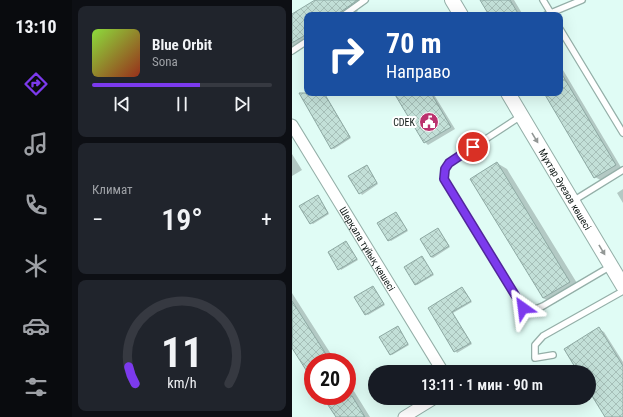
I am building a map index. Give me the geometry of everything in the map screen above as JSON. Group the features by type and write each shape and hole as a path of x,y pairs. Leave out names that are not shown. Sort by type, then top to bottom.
{"street":[{"path":"452,0 459,12"},
{"name":"Мұхтар Әуезов көшесі","path":"510,96 623,286"},
{"name":"Шерқала тұйық көшесі","path":"292,125 439,365"},
{"path":"406,417 424,405"}],"lane":[{"path":"348,12 365,0"},
{"path":"543,0 549,12"},
{"path":"555,12 582,0"},
{"path":"563,34 623,132"},
{"path":"292,52 304,43"},
{"path":"521,116 449,163 445,169 444,179 523,308 533,310 543,306 611,266"},
{"path":"573,201 623,170"},
{"path":"553,355 535,358 535,345 543,336 623,291"}],"building":[{"path":"315,0 358,0 340,12 304,12 304,36 292,43 292,14"},
{"path":"480,0 510,0 517,12 487,12"},
{"path":"563,76 616,165 594,178 546,96 563,96"},
{"path":"299,93 304,93 304,96 326,96 350,137 331,149"},
{"path":"396,96 433,96 451,127 424,143"},
{"path":"497,162 570,282 543,298 470,179"},
{"path":"367,165 377,183 359,194 348,176"},
{"path":"318,195 328,213 310,224 299,206"},
{"path":"396,212 407,230 388,241 377,223"},
{"path":"438,228 449,246 431,257 420,239"},
{"path":"346,241 357,259 338,270 328,252"},
{"path":"422,256 433,274 415,285 404,267"},
{"path":"373,286 384,304 365,315 354,297"},
{"path":"462,287 471,301 452,312 471,343 454,352 428,308"},
{"path":"292,301 325,353 304,353 304,367 292,348"},
{"path":"398,326 408,344 390,355 379,337"},
{"path":"599,327 623,366 623,417 605,417 596,402 596,365 574,365 564,349"},
{"path":"356,402 365,417 336,417 328,405 356,405"}],"place":[{"name":"CDEK","path":"429,122"}],"route":[{"path":"473,147 449,163 445,169 444,179 523,308"}]}
